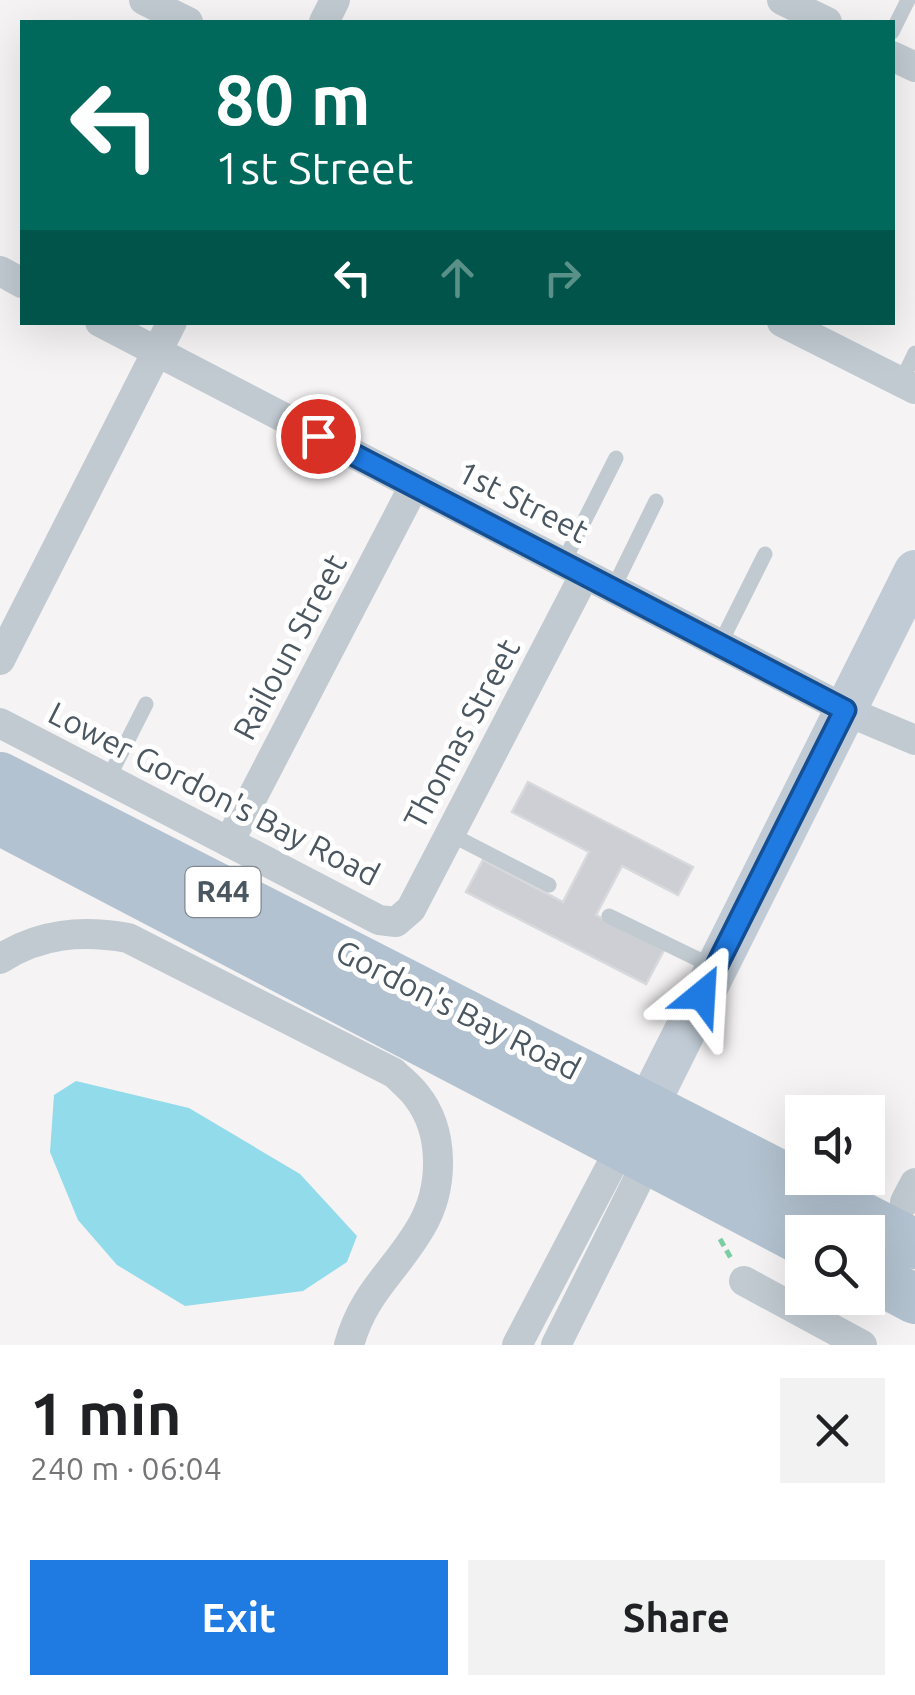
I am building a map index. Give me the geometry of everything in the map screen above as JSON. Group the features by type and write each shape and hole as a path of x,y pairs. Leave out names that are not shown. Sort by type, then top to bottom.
{"main road":[{"path":"648,1122 716,968 915,571"},
{"name":"Gordon's Bay Road","path":"0,777 648,1122 785,1227"},
{"name":"Gordon's Bay Road","path":"0,820 648,1122 912,1210"},
{"path":"885,1283 915,1299"}],"street":[{"path":"144,0 184,20"},
{"path":"782,0 823,20"},
{"name":"1st Street","path":"106,325 845,710 915,740"},
{"path":"0,660 170,325"},
{"path":"788,325 908,386"},
{"name":"Railoun Street","path":"228,842 414,486"},
{"name":"Thomas Street","path":"396,922 408,914 450,834 574,568"},
{"name":"Lower Gordon's Bay Road","path":"0,723 379,920 396,922"},
{"path":"0,959 52,936 93,932 128,938 394,1073 416,1095 436,1139 438,1172 434,1196 421,1227 366,1298 349,1345"},
{"path":"518,1345 588,1212 648,1122"},
{"path":"556,1345 616,1225 648,1122"},
{"path":"588,1212 616,1225"},
{"path":"744,1281 829,1337 862,1345"}],"lane":[{"path":"895,26 908,0"},
{"path":"908,386 915,353"},
{"path":"574,568 616,458"},
{"path":"613,588 656,501"},
{"path":"720,644 765,554"},
{"path":"108,779 146,704"},
{"path":"450,834 550,885"},
{"path":"609,916 716,968"}],"water":[{"path":"76,1081 189,1108 300,1174 357,1236 347,1262 303,1291 185,1306 117,1265 78,1220 50,1152 54,1095"}],"building":[{"path":"528,782 693,867 678,895 622,866 596,915 664,950 646,984 466,892 483,860 563,902 589,852 512,812"}],"route":[{"path":"318,436 845,710 702,995"}]}
